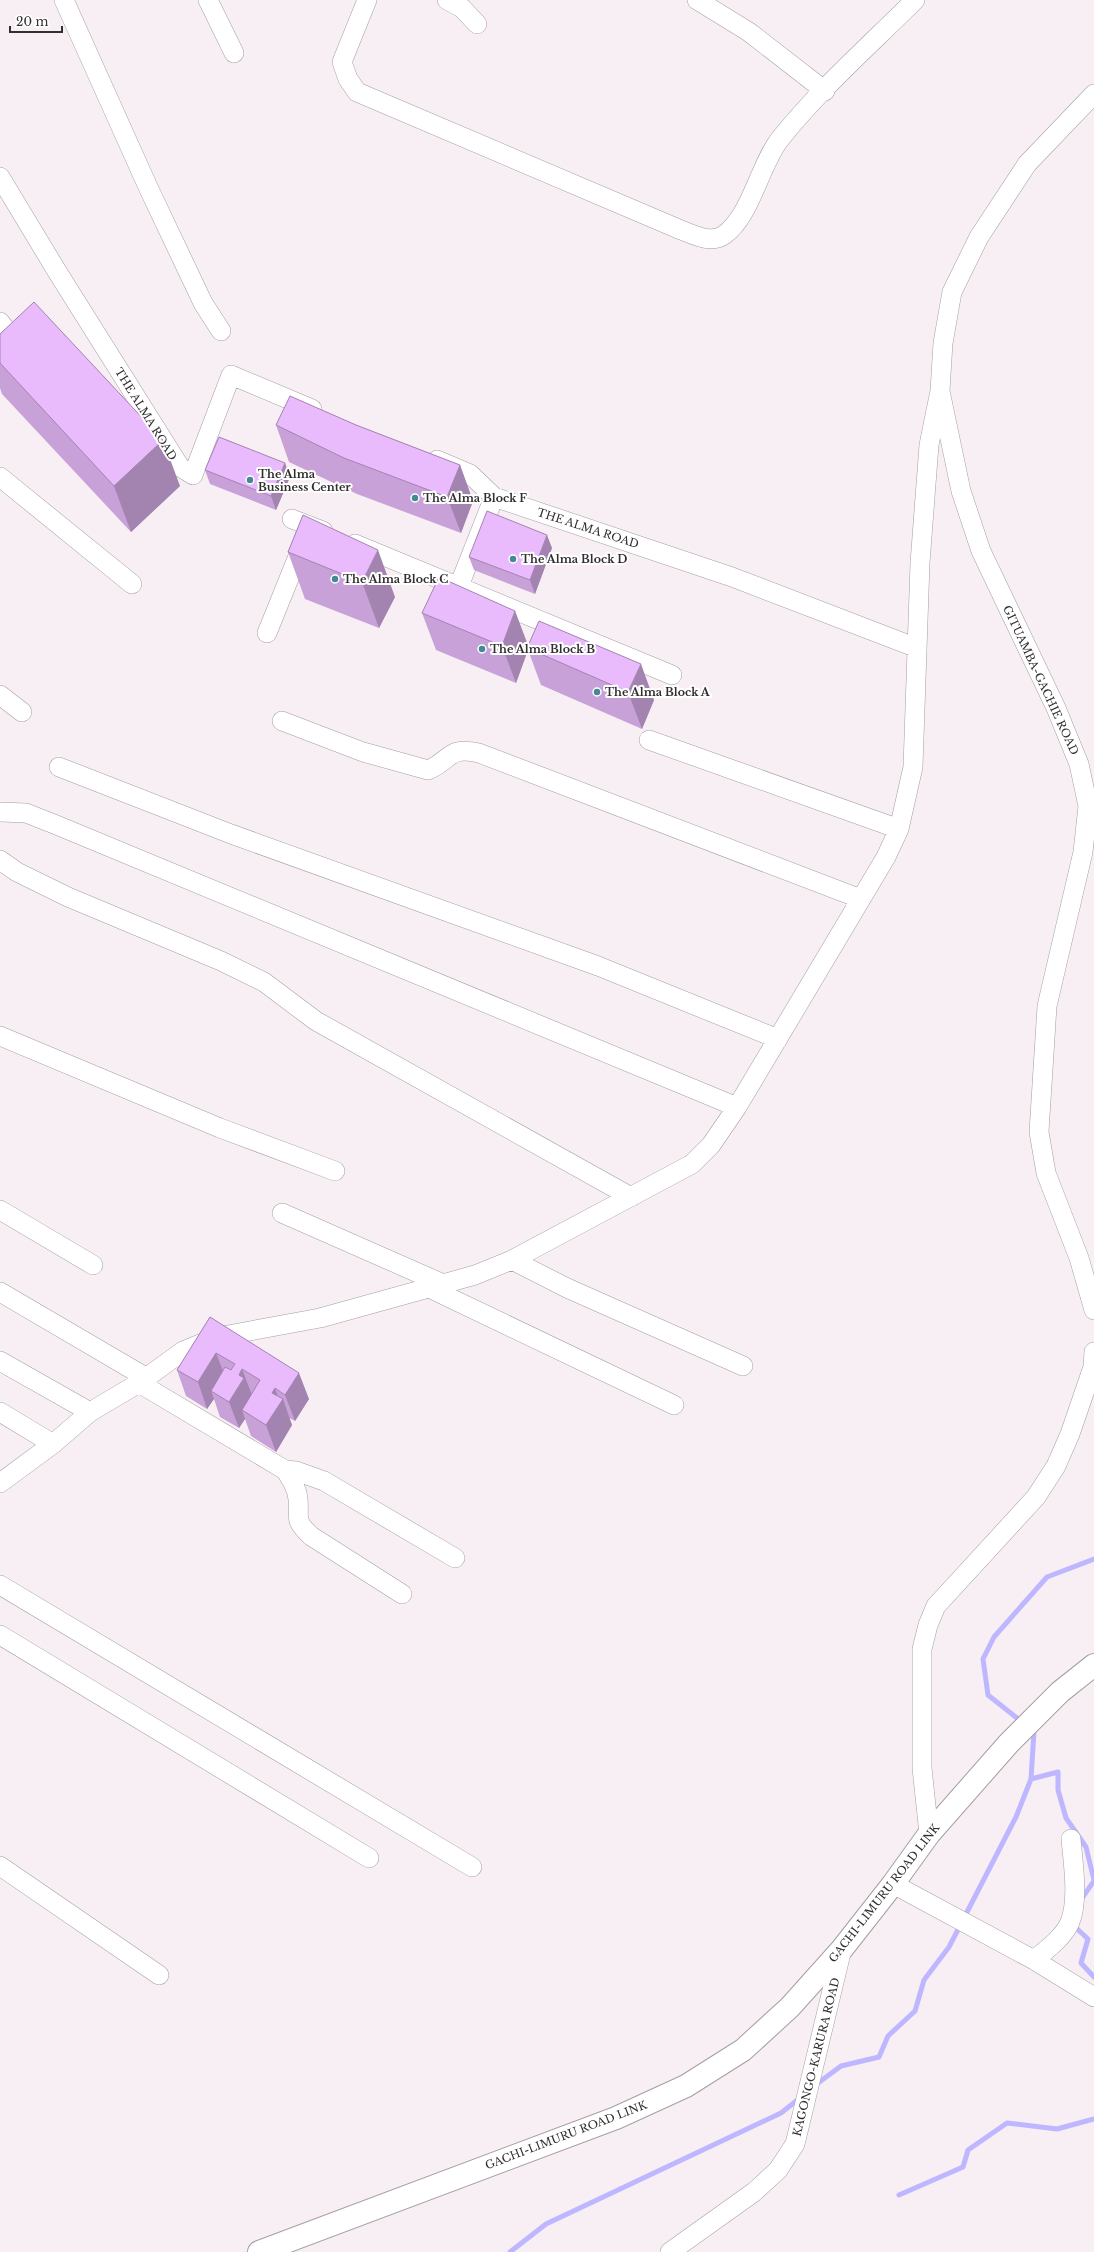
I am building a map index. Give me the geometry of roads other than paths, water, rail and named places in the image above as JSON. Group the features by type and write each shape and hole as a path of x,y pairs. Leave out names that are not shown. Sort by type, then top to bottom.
{"main road":[{"name":"GACHI-LIMURU ROAD LINK","path":"259,2252 616,2118 686,2086 743,2050 790,2007 842,1949 893,1884 929,1834 1018,1734 1060,1692 1094,1665"}],"street":[{"path":"64,0 148,187 203,303 221,330"},
{"path":"208,0 234,53"},
{"path":"367,0 342,62 348,79 358,92 526,165 701,237 713,239 724,235 733,226 753,195 779,141 825,91 915,0"},
{"path":"447,0 462,8 477,24"},
{"path":"697,0 749,32 825,91"},
{"name":"GITUAMBA-GACHIE ROAD","path":"1094,94 1027,164 979,237 952,292 943,343 940,392 960,491 981,551 1056,708 1080,764 1088,806 1083,852 1047,1006 1040,1132 1046,1173 1080,1258 1094,1310"},
{"name":"THE ALMA ROAD","path":"0,177 58,273 180,467 193,475 231,375 325,414"},
{"path":"0,322 23,351"},
{"path":"0,1484 53,1444 90,1412 143,1381 183,1351 217,1337 320,1318 434,1285 475,1275 512,1260 692,1164 711,1145 737,1107 886,857 899,828 913,767 920,563 929,445 940,392"},
{"name":"THE ALMA ROAD","path":"419,453 470,474 494,497 732,578 917,648"},
{"path":"0,477 132,584"},
{"path":"459,586 494,497"},
{"path":"292,518 672,675"},
{"path":"267,633 310,526"},
{"path":"0,695 22,712"},
{"path":"282,721 362,752 428,770 436,766 455,751 465,750 479,753 861,899"},
{"path":"649,740 899,828"},
{"path":"59,767 231,834 598,966 778,1039"},
{"path":"0,812 26,813 54,824 737,1107"},
{"path":"0,860 17,872 68,897 222,961 264,982 316,1021 630,1197"},
{"path":"0,1036 220,1128 335,1171"},
{"path":"0,1210 93,1265"},
{"path":"282,1212 434,1285 674,1405"},
{"path":"512,1260 567,1288 743,1366"},
{"path":"0,1292 285,1470 293,1482 298,1499 297,1516 301,1527 311,1536 402,1594"},
{"path":"929,1834 922,1768 922,1649 928,1625 936,1606 1036,1497 1056,1466 1070,1434 1093,1367 1094,1352"},
{"path":"0,1361 90,1412"},
{"path":"0,1412 53,1444"},
{"path":"285,1470 296,1471 324,1481 455,1558"},
{"path":"0,1585 472,1867"},
{"path":"0,1635 369,1858"},
{"path":"1034,1960 1052,1944 1070,1922 1075,1891 1071,1839"},
{"path":"0,1866 159,1975"},
{"path":"893,1884 1034,1960 1094,1997"},
{"name":"KAGONGO-KARURA ROAD","path":"670,2252 754,2192 778,2170 795,2144 842,1949"}],"waterway":[{"path":"1022,1722 988,1695 983,1659 994,1637 1047,1577 1094,1559"},
{"path":"1031,1729 1034,1731 1031,1779 1058,1772 1058,1790 1066,1818 1086,1847 1094,1880"},
{"path":"814,2086 841,2066 879,2057 888,2036 915,2011 924,1980 949,1947 1016,1817 1031,1779"},
{"path":"1082,1898 1094,1881"},
{"path":"1074,1925 1088,1939 1081,1963 1094,1977"},
{"path":"510,2252 546,2224 781,2113 800,2098"},
{"path":"899,2195 963,2167 968,2150 1007,2123 1057,2129 1094,2119"}],"place":[{"name":"The Alma Business Center","path":"250,480"},
{"name":"The Alma Block F","path":"415,498"},
{"name":"The Alma Block D","path":"513,559"},
{"name":"The Alma Block C","path":"335,579"},
{"name":"The Alma Block B","path":"482,649"},
{"name":"The Alma Block A","path":"597,692"}]}
